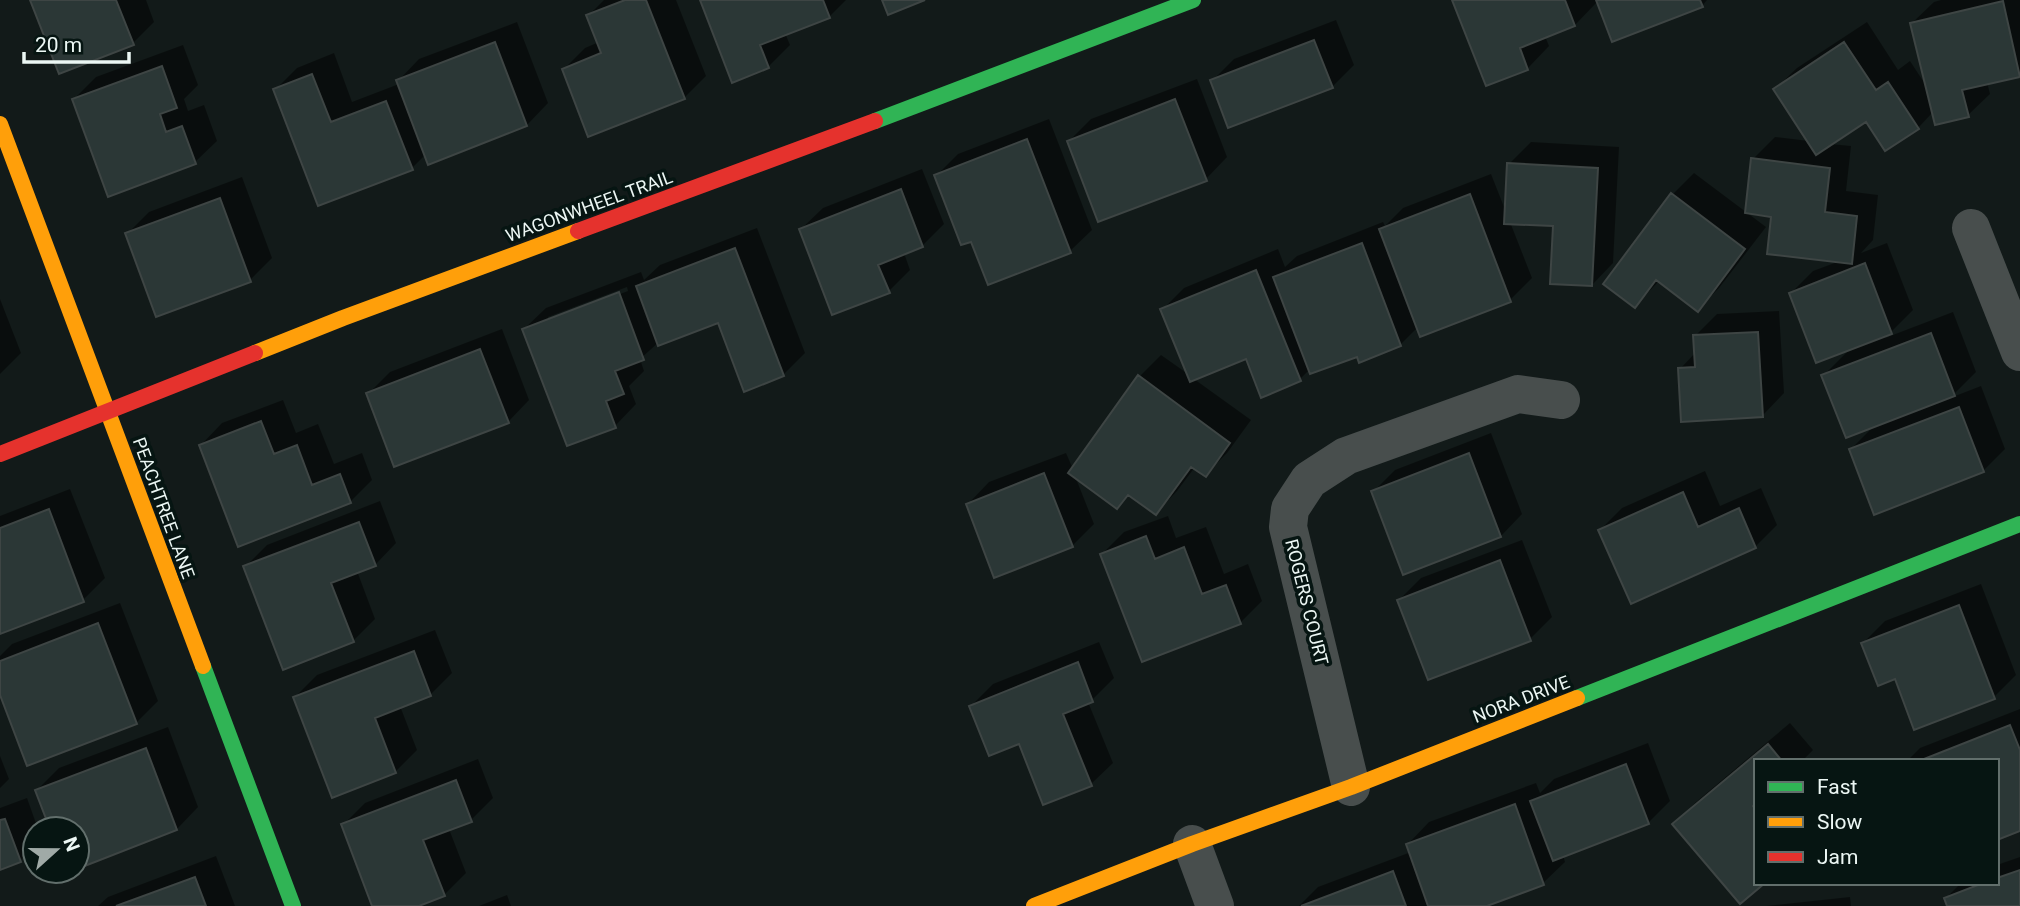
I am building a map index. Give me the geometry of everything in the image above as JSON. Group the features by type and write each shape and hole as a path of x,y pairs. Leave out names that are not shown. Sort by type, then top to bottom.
{"street":[{"name":"WAGONWHEEL TRAIL","path":"0,454 356,313 1193,0"},
{"name":"PEACHTREE LANE","path":"0,124 293,906"},
{"path":"1971,228 2020,352"},
{"name":"ROGERS COURT","path":"1351,787 1288,527 1290,509 1309,480 1346,456 1518,394 1561,400"},
{"name":"NORA DRIVE","path":"1034,906 1192,844 1351,787 2019,529"},
{"path":"1192,844 1215,906"}],"building":[{"path":"30,0 116,0 134,45 59,74"},
{"path":"625,0 646,0 685,99 588,137 562,69 601,53 586,15"},
{"path":"700,0 823,0 830,18 760,45 769,68 732,83"},
{"path":"882,0 925,0 888,15"},
{"path":"1452,0 1565,0 1575,26 1520,48 1528,70 1486,86"},
{"path":"1596,0 1700,0 1703,7 1612,42"},
{"path":"2003,1 2020,77 1962,90 1969,117 1935,125 1910,23"},
{"path":"1314,40 1333,88 1228,128 1210,80"},
{"path":"495,42 527,126 428,165 396,80"},
{"path":"1844,42 1876,90 1888,82 1919,129 1885,151 1866,122 1816,155 1773,89"},
{"path":"162,66 177,108 160,114 166,132 182,126 196,164 108,197 72,99"},
{"path":"312,74 331,122 386,101 413,170 318,206 273,89"},
{"path":"1175,99 1207,181 1098,222 1067,141"},
{"path":"1027,139 1071,253 988,285 971,242 961,245 934,175"},
{"path":"1751,158 1830,168 1825,212 1857,216 1852,264 1767,254 1771,217 1745,213"},
{"path":"1507,163 1598,168 1592,286 1550,284 1553,226 1504,224"},
{"path":"901,189 923,247 878,265 890,293 832,315 799,229"},
{"path":"1671,193 1745,249 1698,312 1656,280 1635,308 1603,284"},
{"path":"1470,194 1511,302 1420,337 1379,229"},
{"path":"220,198 251,282 156,317 125,233"},
{"path":"1362,243 1401,346 1359,363 1357,357 1310,374 1273,277"},
{"path":"735,248 784,376 744,392 718,323 658,346 636,286"},
{"path":"1865,263 1892,334 1816,363 1789,293"},
{"path":"1256,270 1301,381 1261,398 1246,359 1190,382 1160,309"},
{"path":"619,292 644,360 615,371 624,394 606,401 616,428 567,446 522,329"},
{"path":"1758,332 1763,417 1681,422 1678,368 1695,367 1693,335"},
{"path":"1931,333 1955,396 1846,438 1821,375"},
{"path":"480,349 509,423 394,467 366,393"},
{"path":"1138,375 1230,443 1206,477 1191,467 1156,515 1128,495 1117,509 1068,473"},
{"path":"1959,407 1984,472 1874,515 1849,449"},
{"path":"261,421 274,454 297,445 312,485 340,474 351,503 238,547 199,445"},
{"path":"1469,453 1501,537 1403,575 1371,491"},
{"path":"1044,473 1073,547 994,578 966,504"},
{"path":"1683,492 1698,527 1739,508 1756,548 1631,604 1598,530"},
{"path":"49,509 84,602 0,634 0,528"},
{"path":"359,522 376,566 331,583 354,642 283,670 243,566"},
{"path":"1146,536 1155,559 1184,547 1202,594 1226,585 1241,624 1142,662 1100,554"},
{"path":"1500,560 1531,641 1428,680 1397,600"},
{"path":"1959,605 1995,699 1914,730 1895,679 1878,686 1861,643"},
{"path":"98,623 137,724 27,766 0,695 0,661"},
{"path":"414,651 431,696 375,718 396,773 332,798 293,697"},
{"path":"1078,662 1093,702 1063,714 1092,786 1043,805 1019,744 989,756 969,706"},
{"path":"2010,725 2020,750 2020,831 1999,839 1999,759 1924,759"},
{"path":"1768,744 1780,759 1754,759 1754,885 1763,885 1740,904 1672,824"},
{"path":"146,748 177,830 91,864 91,815 45,815 35,790"},
{"path":"1626,764 1649,824 1553,861 1530,801"},
{"path":"456,780 472,822 423,840 445,896 419,906 372,906 341,824"},
{"path":"1515,804 1544,885 1487,906 1428,906 1406,844"},
{"path":"5,819 21,862 0,870 0,820"},
{"path":"2020,870 2020,906 1947,906 1944,898 1978,885 1999,885 1999,877"},
{"path":"1393,871 1406,906 1301,906"},
{"path":"195,877 206,906 116,906"}],"traffic: fast":[{"path":"875,121 1193,0"},
{"path":"1577,698 2020,524"},
{"path":"203,666 293,906"}],"traffic: slow":[{"path":"0,124 203,666"},
{"path":"255,353 578,231"},
{"path":"1034,906 1192,844 1351,787 1577,698"}],"traffic: jam":[{"path":"578,231 875,121"},
{"path":"0,454 255,353"}]}
